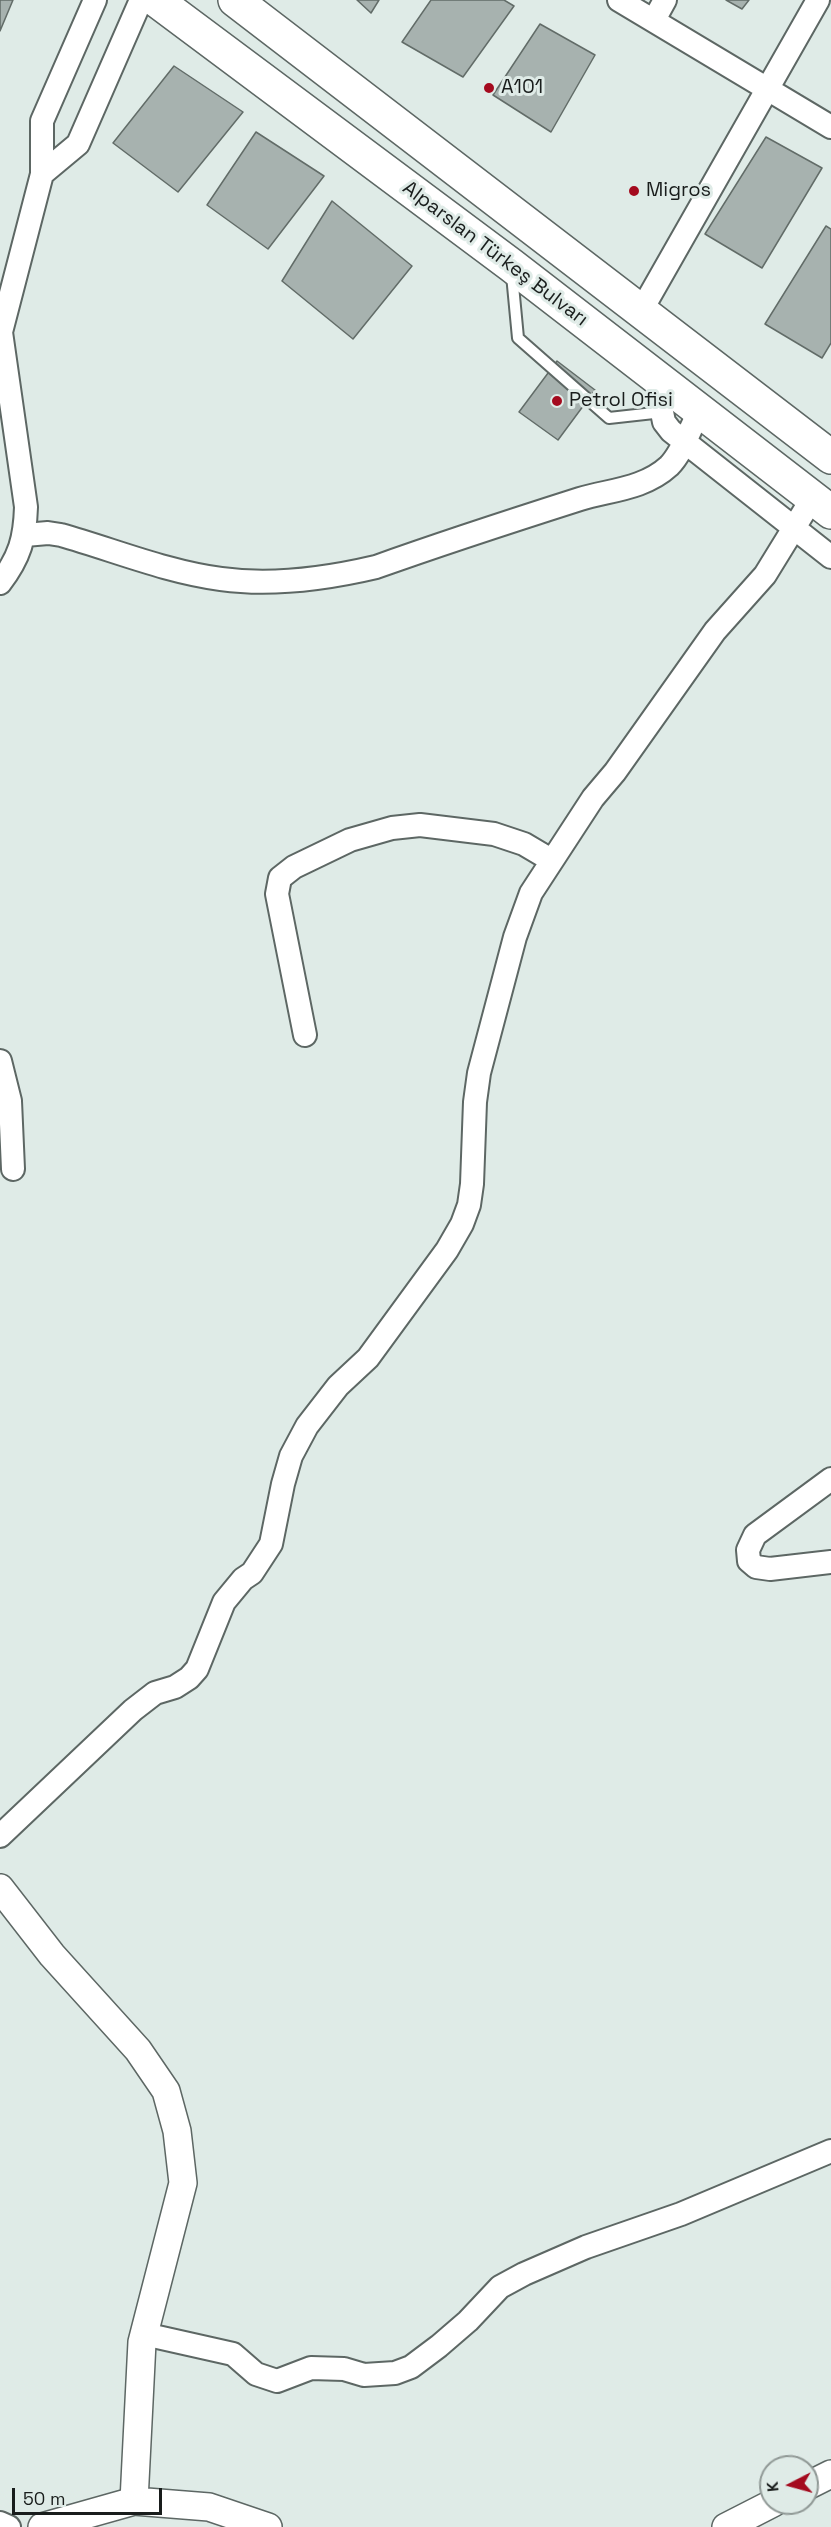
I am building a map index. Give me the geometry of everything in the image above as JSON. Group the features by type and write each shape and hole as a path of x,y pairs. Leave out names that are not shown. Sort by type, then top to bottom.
{"main road":[{"name":"Alparslan Türkeş Bulvarı","path":"156,0 511,266 683,409 822,505"},
{"path":"235,0 831,457"}],"street":[{"path":"0,583 11,568 25,535 26,507 7,425 1,332 42,174 42,121 95,0"},
{"path":"42,174 78,144 141,0"},
{"path":"619,0 831,127"},
{"path":"654,20 665,0"},
{"path":"641,311 818,0"},
{"path":"25,535 48,533 61,535 175,569 221,579 281,582 346,574 375,567 583,498 631,487 653,478 678,455 684,442 683,409"},
{"path":"683,409 664,422 684,442 831,557"},
{"path":"0,1836 133,1710 155,1694 175,1687 189,1678 197,1669 224,1602 243,1579 252,1573 271,1544 291,1456 307,1426 338,1386 374,1349 447,1250 462,1224 472,1184 475,1102 479,1073 523,912 531,893 586,807 656,717 715,631 765,575 796,528 822,505"},
{"path":"305,1035 277,894 280,878 294,867 351,840 392,828 420,825 494,834 525,844 551,861"},
{"path":"0,1061 10,1101 13,1169"},
{"path":"831,1479 755,1535 748,1550 749,1561 756,1567 770,1569 831,1562"},
{"path":"0,1888 52,1955 138,2050 165,2091 177,2131 183,2183 142,2342 134,2501"},
{"path":"144,2334 233,2354 256,2374 277,2381 311,2368 344,2369 364,2375 395,2373 411,2367 468,2321 500,2287 524,2274 585,2247 681,2214 831,2151"},
{"path":"42,2527 134,2501 209,2507 268,2527"},
{"path":"726,2527 759,2510"},
{"path":"0,2523 9,2527"}],"lane":[{"path":"511,266 518,338 609,418 683,409"}],"building":[{"path":"0,0 13,0 0,31"},
{"path":"357,0 379,0 371,13"},
{"path":"431,0 504,0 514,6 463,77 402,42"},
{"path":"726,0 749,0 742,9"},
{"path":"540,24 595,55 551,132 493,95"},
{"path":"174,66 243,112 178,192 113,143"},
{"path":"256,132 324,176 268,249 207,205"},
{"path":"766,137 822,168 762,268 705,234"},
{"path":"332,201 412,266 353,339 282,281"},
{"path":"826,226 831,229 831,343 822,358 765,324"},
{"name":"Petrol Ofisi","path":"557,361 595,390 558,440 519,412"}],"place":[{"name":"A101","path":"489,88"},
{"name":"Migros","path":"634,191"},
{"name":"Petrol Ofisi","path":"557,401"}]}
